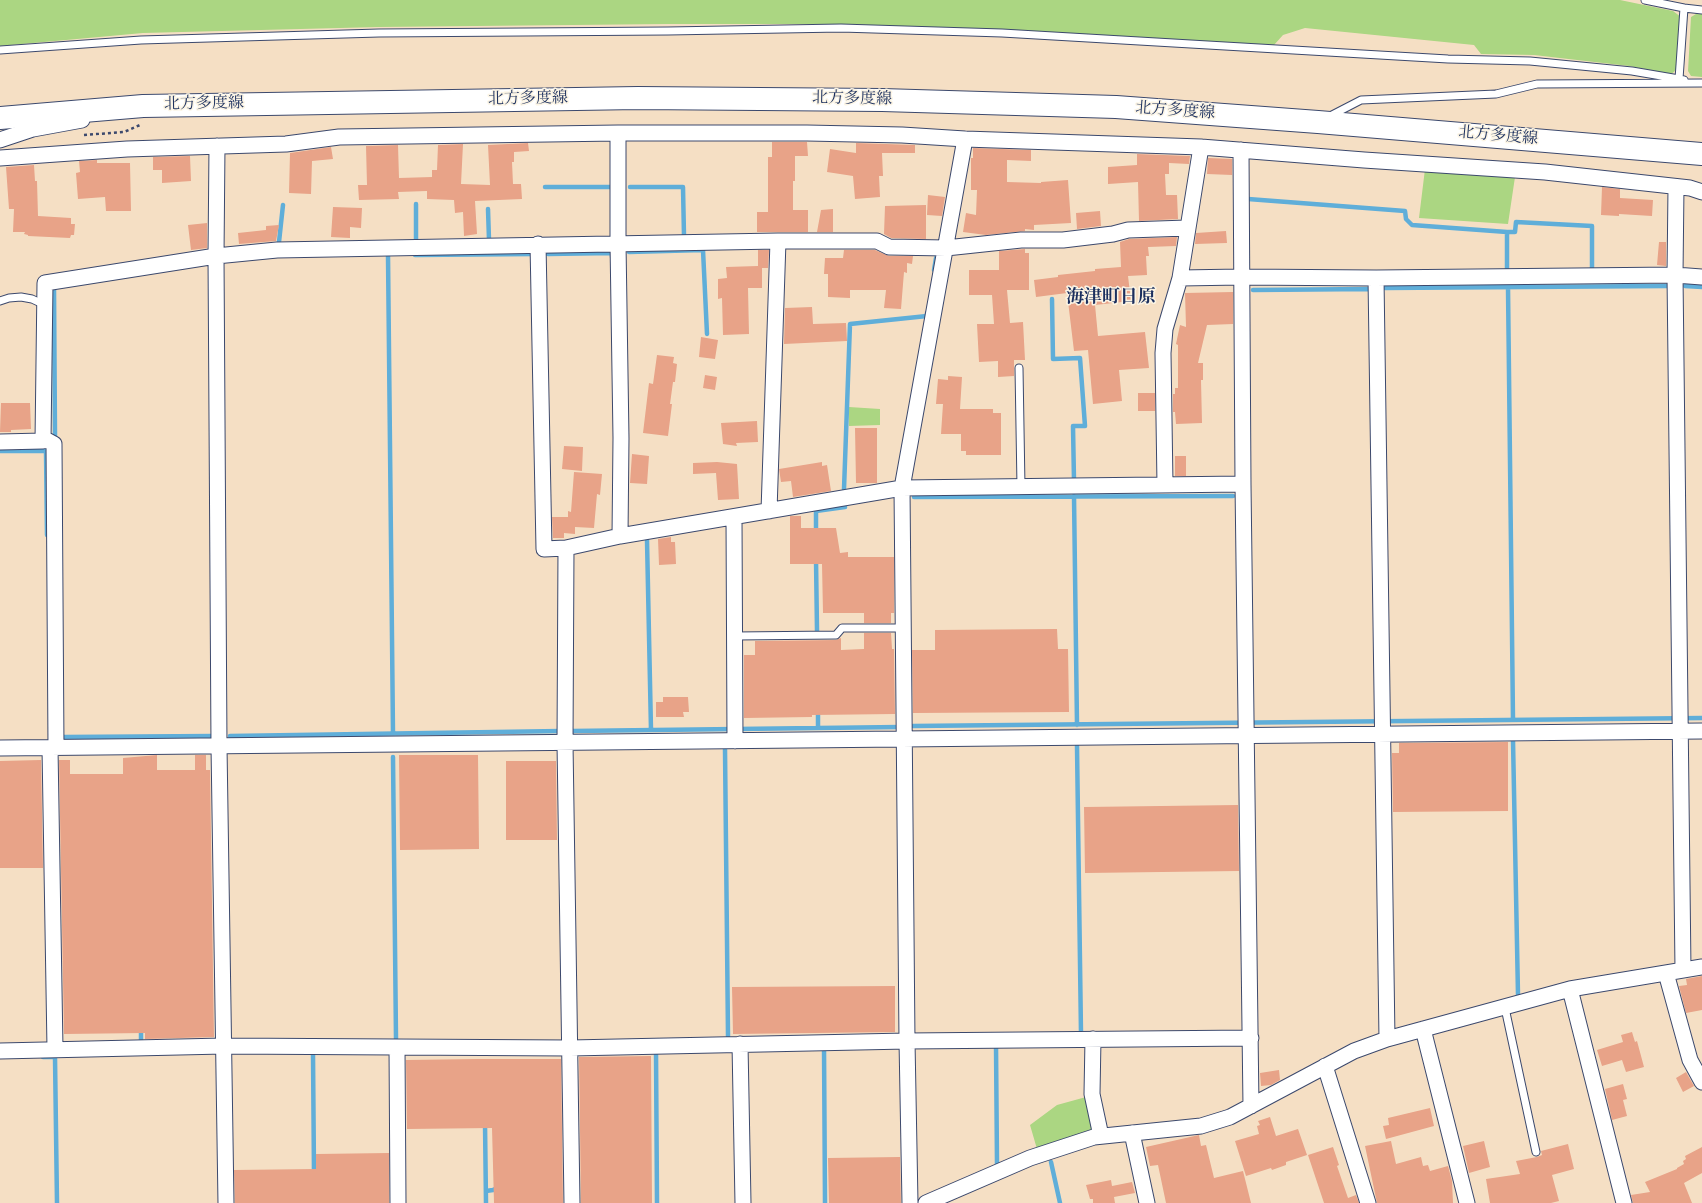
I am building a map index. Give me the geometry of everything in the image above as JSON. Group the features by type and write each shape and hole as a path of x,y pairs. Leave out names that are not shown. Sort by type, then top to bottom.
{"main road":[{"name":"北方多度線","path":"0,118 143,106 638,98 882,100 1116,107 1702,154"}],"street":[{"path":"0,140 33,129 117,113 143,106"},
{"path":"618,133 621,438 620,536"},
{"path":"0,158 127,149 286,144 339,138 618,133 807,133 902,135 965,139 1201,147 1545,172 1690,188 1702,192"},
{"path":"910,1203 902,488 965,139"},
{"path":"217,146 216,256 219,746 226,1203"},
{"path":"1165,485 1163,353 1165,329 1180,278 1201,147"},
{"path":"1241,150 1243,484 1251,1106"},
{"path":"1676,187 1675,275 1683,970"},
{"path":"0,442 43,441 45,283 216,256 277,250 538,244 778,241 877,241 889,247 946,248 1020,240 1063,240 1113,234 1128,230 1187,228"},
{"path":"769,511 778,241"},
{"path":"538,244 544,549 566,548 620,536 902,488 1243,484"},
{"path":"1180,278 1675,275 1702,277"},
{"path":"1376,278 1387,1039"},
{"path":"43,438 54,444 53,748 55,1049"},
{"path":"734,517 735,733"},
{"path":"566,548 565,743 572,1203"},
{"path":"0,748 565,743 735,733 905,739 1246,726 1681,728 1702,731"},
{"path":"926,1203 958,1196 1030,1158 1094,1137 1201,1126 1230,1117 1354,1051 1387,1039 1570,989 1702,967"},
{"path":"1666,973 1690,1060 1702,1082"},
{"path":"1570,989 1621,1202"},
{"path":"1423,1029 1467,1203"},
{"path":"0,1050 224,1046 570,1048 907,1041 1251,1038"},
{"path":"1092,1039 1092,1094 1101,1136"},
{"path":"740,1044 743,1203"},
{"path":"397,1047 398,1203"},
{"path":"1325,1066 1368,1203"},
{"path":"1132,1133 1147,1203"}],"lane":[{"path":"1645,0 1702,10"},
{"path":"1679,79 1684,8"},
{"path":"0,50 141,40 371,33 841,28 1002,34 1432,58 1530,61 1632,71 1702,83"},
{"path":"1318,122 1361,100 1496,94 1537,84 1702,83"},
{"path":"0,301 9,298 21,297 32,299 45,305"},
{"path":"1019,368 1021,487"},
{"path":"735,636 836,635 842,628 904,628"},
{"path":"1505,1008 1536,1152"}],"green space":[{"path":"0,0 1620,0 1673,11 1681,17 1676,69 1671,74 1629,66 1534,55 1481,54 1474,45 1305,28 1283,35 1274,45 1002,30 844,24 669,24 379,27 143,33 0,46"},
{"path":"1696,14 1702,14 1702,77 1691,76 1688,71 1691,17"},
{"path":"1425,169 1515,177 1508,224 1419,218"},
{"path":"849,407 880,409 880,425 849,426"},
{"path":"1086,1097 1095,1129 1037,1149 1030,1125 1057,1105"}],"building":[{"path":"772,142 807,142 808,156 795,156 793,210 808,210 808,232 757,232 757,212 768,212 768,157 772,157"},
{"path":"528,143 529,151 514,152 514,162 512,162 513,184 521,184 522,199 475,201 477,234 464,236 463,212 455,213 454,200 427,199 427,191 398,192 399,199 359,200 358,185 367,185 366,146 398,145 399,178 432,177 432,170 437,170 438,145 463,144 461,184 490,185 488,145"},
{"path":"856,143 915,145 915,153 882,153 883,176 879,176 880,197 855,199 853,176 827,172 830,149 856,153"},
{"path":"331,147 333,159 312,161 311,194 289,193 290,153"},
{"path":"973,148 1031,150 1031,161 1007,160 1007,182 1041,183 1068,180 1071,223 1034,225 1034,230 1025,229 1025,231 986,235 963,232 966,213 976,215 977,190 971,190 971,158 973,158"},
{"path":"1137,154 1190,156 1189,164 1169,163 1169,174 1165,174 1166,195 1177,195 1178,219 1139,221 1138,182 1108,184 1108,167 1137,165"},
{"path":"190,156 191,181 162,183 162,170 153,170 153,157"},
{"path":"1208,158 1232,159 1232,175 1207,174"},
{"path":"97,160 97,163 130,163 131,211 106,211 105,197 78,199 76,173 80,172 79,161"},
{"path":"34,165 35,181 37,181 38,216 71,218 71,224 75,224 74,235 71,235 70,238 28,236 24,234 25,232 13,232 14,209 9,209 6,167"},
{"path":"1602,187 1620,189 1620,198 1653,200 1652,216 1619,214 1619,216 1601,215"},
{"path":"928,195 945,197 942,216 927,215"},
{"path":"926,205 926,239 891,238 884,234 885,206"},
{"path":"333,207 362,208 361,228 350,227 350,238 331,237"},
{"path":"833,209 833,232 817,232 821,210"},
{"path":"1100,211 1101,226 1077,229 1076,213"},
{"path":"207,223 207,248 191,250 188,225"},
{"path":"279,225 276,241 239,244 238,233 266,230 266,226"},
{"path":"1226,231 1227,243 1195,244 1196,233"},
{"path":"1177,237 1176,246 1148,247 1149,256 1146,256 1147,275 1128,276 1131,301 1095,305 1098,336 1145,332 1149,368 1119,370 1122,401 1093,404 1088,350 1074,351 1067,293 1036,297 1034,280 1058,277 1058,275 1095,271 1095,269 1121,267 1120,242 1129,239"},
{"path":"1659,242 1666,242 1666,266 1657,265"},
{"path":"1025,249 1025,253 1029,253 1029,290 1007,290 1010,323 1023,322 1025,360 1014,360 1014,376 998,377 998,361 979,362 977,324 994,324 992,295 969,295 969,270 999,270 999,251"},
{"path":"758,250 769,250 768,268 762,268 762,288 748,288 749,334 723,335 722,298 718,299 718,279 727,278 726,267 758,266"},
{"path":"844,250 875,250 889,256 913,256 912,264 907,263 907,273 904,272 901,309 884,308 886,290 850,290 850,298 828,297 828,274 824,274 825,258 843,258"},
{"path":"1233,292 1233,324 1207,325 1198,363 1203,363 1203,380 1201,380 1202,423 1176,424 1175,412 1173,412 1173,394 1175,394 1175,388 1178,388 1178,345 1176,344 1180,325 1186,327 1185,293"},
{"path":"812,307 813,324 846,323 847,341 784,344 785,308"},
{"path":"701,337 718,340 715,359 699,357"},
{"path":"657,355 674,357 673,363 677,364 670,404 672,404 668,436 643,433 649,383 653,384"},
{"path":"705,375 717,377 715,390 703,388"},
{"path":"948,376 962,377 960,409 993,409 993,413 1001,413 1001,455 966,455 966,451 961,451 961,434 941,434 943,404 936,404 938,379 948,380"},
{"path":"1138,393 1155,393 1155,411 1138,411"},
{"path":"1,403 30,403 31,429 0,432"},
{"path":"757,421 758,442 736,443 737,446 723,444 721,423"},
{"path":"855,428 877,428 877,483 856,483"},
{"path":"564,446 583,447 582,471 562,469"},
{"path":"632,454 649,456 647,484 630,483"},
{"path":"1175,456 1186,456 1186,476 1175,476"},
{"path":"717,462 737,464 739,499 718,500 716,473 693,474 693,463"},
{"path":"822,462 822,466 827,465 831,491 793,497 791,481 781,482 779,469"},
{"path":"574,472 602,474 600,495 597,494 594,528 575,527 575,534 564,533 564,538 553,538 552,517 568,517 568,511 571,512"},
{"path":"790,516 801,516 801,528 836,528 840,553 848,552 848,557 894,557 894,613 891,613 891,623 864,623 864,613 823,613 822,564 790,564"},
{"path":"671,537 671,542 675,542 676,564 659,565 658,539"},
{"path":"1057,629 1058,649 1068,649 1069,712 913,713 912,650 935,650 935,630"},
{"path":"864,633 891,633 892,649 894,649 895,714 744,718 744,655 755,655 755,641 836,640 841,638 841,650 864,649"},
{"path":"663,697 688,697 689,712 683,712 684,717 656,717 656,702 663,702"},
{"path":"1508,742 1508,811 1393,812 1392,753 1399,753 1399,743"},
{"path":"157,755 157,770 195,770 195,755 206,755 206,770 210,770 214,1037 145,1039 145,1033 64,1034 59,760 70,760 70,774 123,774 123,758"},
{"path":"399,755 478,755 479,849 400,850"},
{"path":"41,760 43,868 0,868 0,761"},
{"path":"506,761 556,761 557,840 506,840"},
{"path":"1238,805 1239,871 1085,873 1084,807"},
{"path":"1702,976 1702,1010 1686,1013 1679,986 1687,985 1686,979"},
{"path":"895,986 895,1032 733,1034 732,987"},
{"path":"1632,1032 1635,1042 1637,1041 1644,1067 1626,1072 1622,1060 1602,1066 1597,1050 1623,1042 1621,1035"},
{"path":"651,1056 652,1203 581,1203 579,1057"},
{"path":"561,1059 563,1203 494,1203 492,1128 407,1129 406,1060"},
{"path":"1279,1070 1280,1080 1271,1085 1261,1086 1260,1073"},
{"path":"1686,1072 1694,1086 1683,1092 1676,1078"},
{"path":"1623,1084 1627,1099 1623,1100 1627,1116 1612,1120 1605,1089"},
{"path":"1430,1108 1434,1126 1386,1139 1383,1126 1389,1125 1388,1118"},
{"path":"1270,1117 1276,1136 1298,1129 1307,1155 1286,1162 1286,1165 1272,1170 1271,1168 1246,1176 1235,1141 1259,1134 1257,1126 1260,1125 1258,1121"},
{"path":"1199,1135 1201,1146 1206,1145 1214,1178 1243,1171 1251,1203 1166,1203 1158,1165 1150,1166 1146,1147"},
{"path":"1391,1141 1396,1164 1421,1157 1423,1166 1428,1165 1430,1171 1448,1166 1452,1181 1453,1203 1377,1203 1365,1146"},
{"path":"1484,1141 1490,1167 1469,1173 1463,1146"},
{"path":"1568,1144 1574,1169 1552,1175 1559,1201 1551,1203 1490,1203 1486,1179 1520,1174 1516,1161 1537,1157 1542,1155 1541,1151"},
{"path":"1333,1147 1339,1165 1337,1166 1348,1198 1356,1195 1359,1203 1324,1203 1308,1155"},
{"path":"1702,1147 1702,1173 1684,1183 1692,1203 1633,1203 1631,1195 1650,1192 1645,1182 1677,1169 1684,1164 1683,1161 1686,1159 1685,1156"},
{"path":"389,1153 389,1203 235,1203 234,1170 316,1169 316,1154"},
{"path":"900,1157 901,1203 829,1203 828,1158"},
{"path":"1111,1180 1112,1186 1132,1182 1135,1193 1114,1197 1115,1203 1093,1203 1093,1199 1090,1199 1086,1185"}],"waterway":[{"path":"545,187 611,187"},
{"path":"630,187 683,187 684,236"},
{"path":"1248,199 1405,211 1406,219 1412,225 1507,232 1507,270"},
{"path":"416,204 416,240"},
{"path":"279,242 283,205"},
{"path":"488,209 489,240"},
{"path":"1507,232 1515,232 1516,222 1592,226 1592,268"},
{"path":"629,252 703,250 707,334"},
{"path":"548,254 612,253 612,257"},
{"path":"415,255 535,254"},
{"path":"388,255 393,734"},
{"path":"934,270 936,258"},
{"path":"55,436 54,287 56,286"},
{"path":"1385,288 1667,286"},
{"path":"1685,286 1702,287"},
{"path":"1508,287 1513,720"},
{"path":"1253,290 1372,289 1372,291"},
{"path":"1052,299 1053,359 1080,358 1085,426 1073,426 1074,481"},
{"path":"844,489 850,324 927,316 927,313"},
{"path":"0,451 46,451 47,535"},
{"path":"1074,496 1077,725"},
{"path":"914,497 1233,496"},
{"path":"816,534 816,511 845,507"},
{"path":"647,540 651,730"},
{"path":"816,559 817,631"},
{"path":"818,710 818,728"},
{"path":"913,726 1702,718"},
{"path":"572,731 900,727"},
{"path":"230,736 561,731"},
{"path":"64,737 214,736"},
{"path":"1513,740 1518,995"},
{"path":"1077,746 1081,1034"},
{"path":"725,749 728,1036"},
{"path":"393,757 396,1039"},
{"path":"141,1028 141,1041"},
{"path":"997,1165 996,1045 999,1045"},
{"path":"822,1046 824,1046 825,1203"},
{"path":"656,1050 657,1203"},
{"path":"313,1053 314,1175"},
{"path":"43,1057 55,1057 57,1203"},
{"path":"485,1123 486,1203"},
{"path":"1051,1162 1060,1203"},
{"path":"486,1191 499,1187"}],"district":[{"name":"海津町日原","path":"1111,299"}]}
